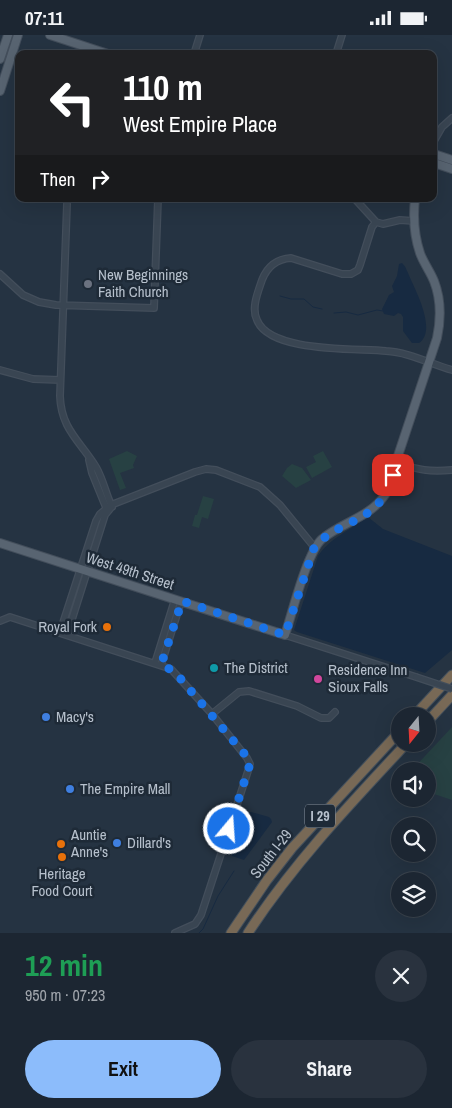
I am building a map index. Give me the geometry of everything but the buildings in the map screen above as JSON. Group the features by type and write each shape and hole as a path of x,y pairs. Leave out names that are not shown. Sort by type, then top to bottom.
{"highway":[{"path":"422,707 452,675"},
{"path":"436,712 452,695"},
{"name":"South I-29","path":"230,933 278,864 391,741"},
{"name":"South I-29","path":"249,933 305,856 398,753"}],"main road":[{"path":"0,59 8,35"},
{"path":"0,91 18,35"},
{"path":"50,35 96,50"},
{"path":"437,155 452,160"},
{"path":"437,164 452,169"},
{"path":"285,635 314,548 329,534 368,513 385,495 429,363 439,329 440,311 437,290 420,253 415,235 415,202"},
{"name":"West 49th Street","path":"0,543 285,635"}],"street":[{"path":"195,50 200,35"},
{"path":"337,50 342,35"},
{"path":"437,136 442,127 452,118"},
{"path":"0,274 18,292 30,299 47,304 154,308 158,202"},
{"path":"358,202 376,222 387,224 400,220 414,221"},
{"path":"67,205 60,404 64,422 97,470 110,507"},
{"path":"376,222 372,227 359,267 351,274 342,274 290,258 282,259 272,265 263,277 255,303 256,320 262,329 270,334 303,345 324,348 392,351 452,370"},
{"path":"0,369 33,379 60,380"},
{"path":"397,463 422,471 452,470"},
{"path":"67,635 96,521 110,507 195,472 206,469 216,470 264,489 280,505 314,548"},
{"path":"60,632 84,570"},
{"path":"158,664 178,600"},
{"path":"0,621 10,617 158,664 174,671 248,758 250,764 199,919 195,924 175,933"},
{"name":"West 49th Street","path":"285,635 452,689"},
{"path":"212,715 239,692 243,691 250,691 297,706 321,718 329,718 335,712"}],"green space":[{"path":"127,451 137,456 133,465 134,468 120,473 126,488 120,490 109,459"},
{"path":"323,451 332,467 312,478 306,467 316,462 313,456"},
{"path":"292,464 302,468 311,480 296,488 282,476"},
{"path":"203,496 214,499 208,519 202,517 199,528 192,526"},
{"path":"452,727 452,800 436,795 436,762 419,762 428,753 436,753 436,744"}],"water":[{"path":"402,263 406,268 423,309 426,329 424,337 419,343 412,343 403,331 403,317 401,314 398,313 394,316 384,314 382,309 389,295 394,292 392,286 397,276 399,264"},
{"path":"368,517 383,529 452,556 452,650 425,673 294,630 318,556 334,539"},
{"path":"245,812 269,817 272,822 244,860 232,856 231,852"}],"waterway":[{"path":"280,296 291,299 304,299 313,307 322,309"},
{"path":"334,313 346,312 358,315 377,310 383,311"},
{"path":"199,933 203,929 218,896 234,871"}],"place":[{"name":"New Beginnings Faith Church","path":"88,284"},
{"name":"Royal Fork","path":"107,627"},
{"name":"The District","path":"214,668"},
{"name":"Residence Inn Sioux Falls","path":"318,679"},
{"name":"Macy's","path":"46,717"},
{"name":"The Empire Mall","path":"70,789"},
{"name":"Dillard's","path":"117,843"},
{"name":"Auntie Anne's","path":"61,844"},
{"name":"Heritage Food Court","path":"62,857"}],"route":[{"path":"229,829 250,764 248,758 174,671 161,665 182,601 285,635 314,548 329,534 368,513 377,505 385,495 393,475"}]}
